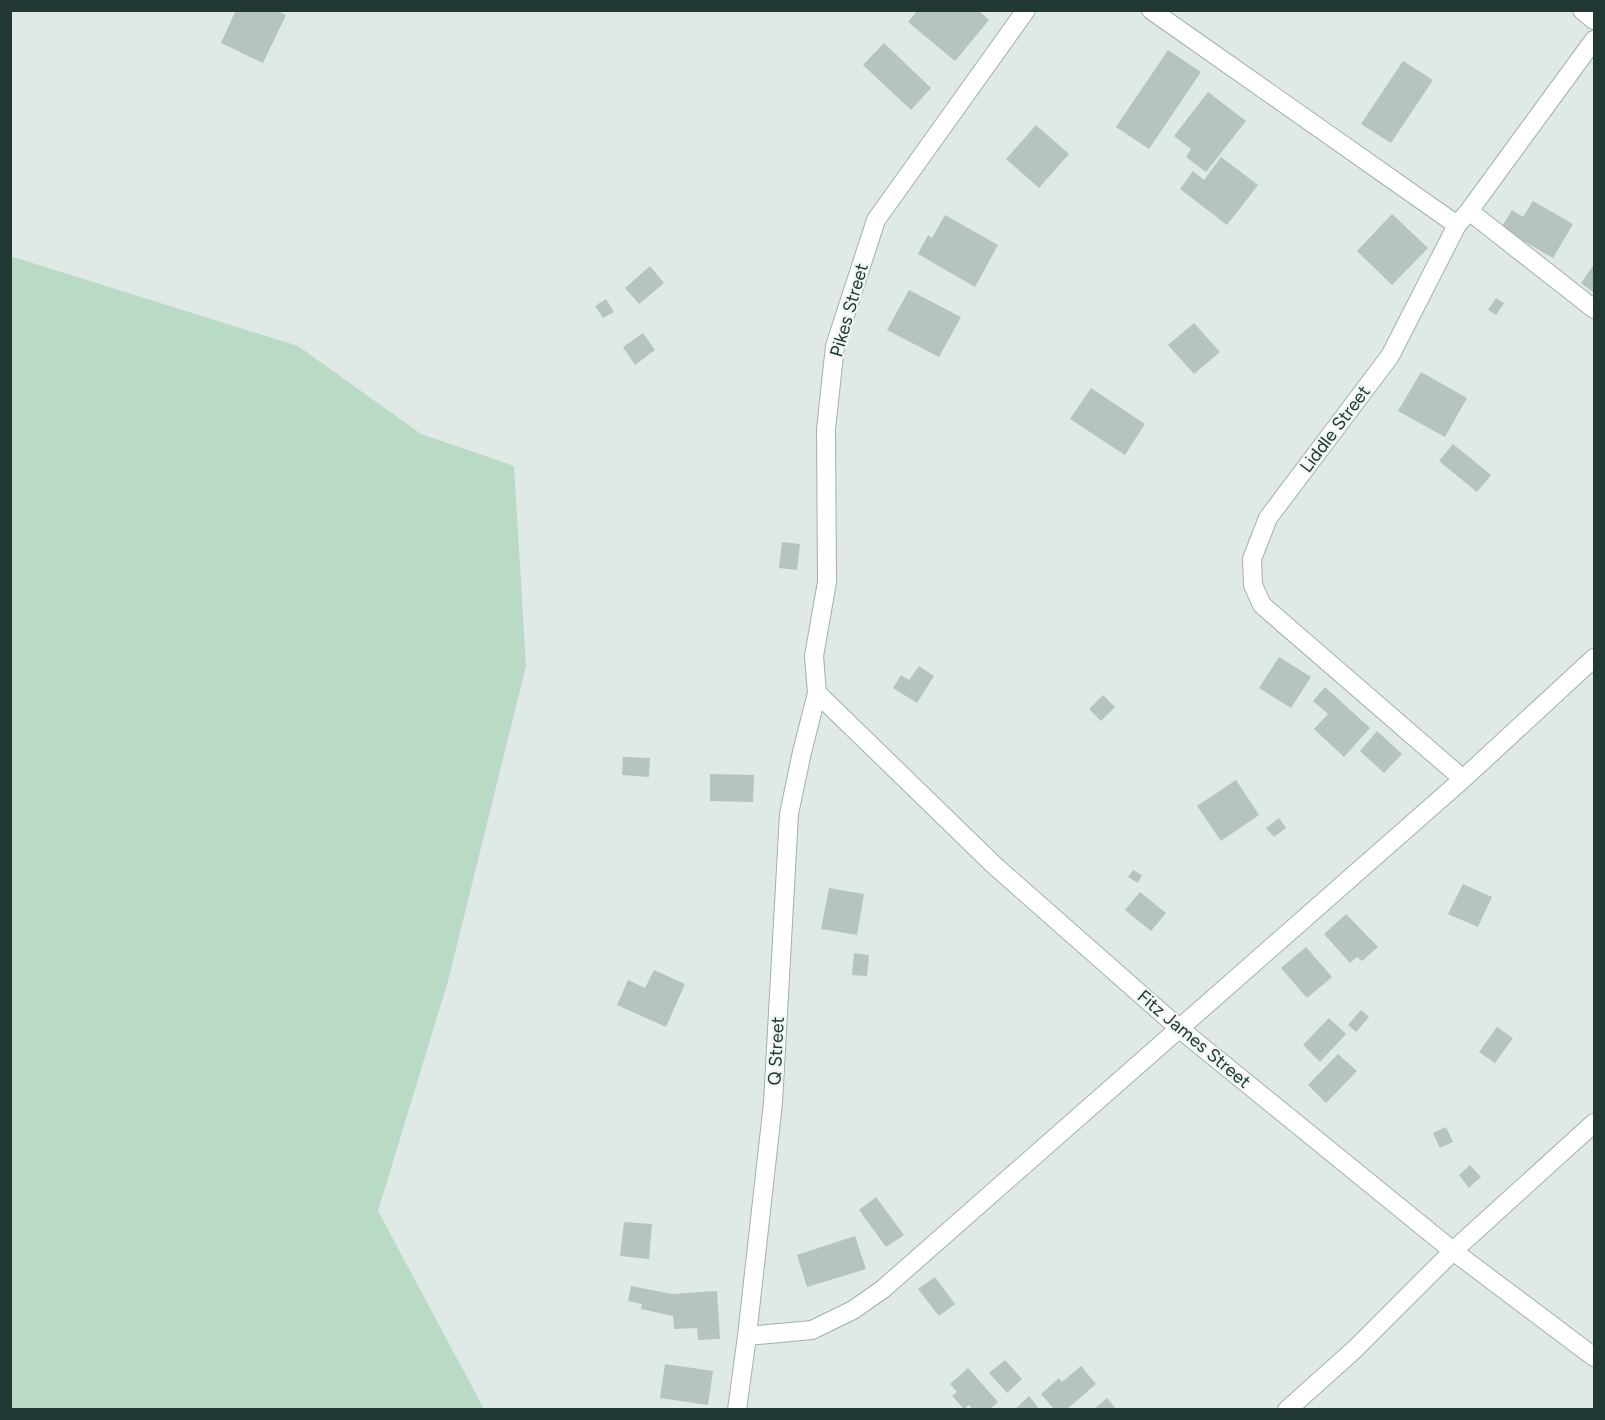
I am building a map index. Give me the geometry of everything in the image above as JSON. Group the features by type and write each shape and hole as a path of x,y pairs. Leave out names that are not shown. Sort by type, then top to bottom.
{"street":[{"name":"Pikes Street","path":"818,693 814,656 827,582 826,429 835,346 876,220 1026,10"},
{"path":"1152,10 1457,225"},
{"path":"1582,10 1594,20"},
{"name":"Liddle Street","path":"1463,778 1262,605 1252,585 1252,559 1268,518 1390,356 1457,225 1594,40"},
{"path":"1469,211 1594,309"},
{"path":"747,1336 812,1330 853,1310 883,1289 1463,778 1594,658"},
{"name":"Fitz James Street","path":"818,693 995,866 1180,1029 1453,1251 1594,1357"},
{"name":"Q Street","path":"737,1410 773,1103 789,814 801,752 818,693"},
{"path":"1287,1410 1355,1349 1453,1251 1594,1123"}],"green space":[{"path":"10,256 298,346 421,434 514,466 526,666 448,981 378,1211 484,1409 11,1409"}],"building":[{"path":"236,10 275,10 286,15 263,63 221,43"},
{"path":"918,10 978,10 989,20 955,61 908,22"},
{"path":"884,43 931,88 911,110 863,65"},
{"path":"1168,50 1201,72 1149,149 1116,127"},
{"path":"1403,61 1433,80 1391,143 1361,124"},
{"path":"1208,92 1246,121 1206,172 1186,157 1191,149 1174,136"},
{"path":"1036,125 1069,154 1039,188 1006,159"},
{"path":"1221,157 1258,185 1227,225 1180,189 1193,171 1204,180"},
{"path":"1533,201 1573,224 1553,258 1501,228 1512,210 1523,217"},
{"path":"1392,214 1428,248 1392,285 1357,251"},
{"path":"945,215 998,245 975,287 918,254 928,235 932,238"},
{"path":"1594,264 1594,293 1581,283"},
{"path":"650,266 664,283 639,304 625,288"},
{"path":"909,290 961,317 939,357 887,330"},
{"path":"1496,298 1504,303 1496,315 1488,310"},
{"path":"606,299 614,312 603,318 595,306"},
{"path":"1194,323 1220,352 1194,374 1168,345"},
{"path":"643,333 655,350 635,365 623,347"},
{"path":"1421,372 1467,398 1445,437 1398,411"},
{"path":"1091,388 1145,424 1125,455 1070,419"},
{"path":"1453,444 1491,475 1477,492 1439,461"},
{"path":"782,542 800,544 797,570 779,568"},
{"path":"1279,657 1311,677 1291,708 1259,688"},
{"path":"919,666 934,676 917,703 893,688 901,675 909,680"},
{"path":"1325,687 1370,728 1344,757 1314,729 1328,714 1313,701"},
{"path":"1103,695 1115,707 1101,721 1089,709"},
{"path":"1377,731 1402,754 1384,773 1360,751"},
{"path":"623,757 650,758 649,777 622,775"},
{"path":"710,774 754,775 753,802 710,801"},
{"path":"1236,780 1259,815 1221,841 1197,806"},
{"path":"1279,818 1286,828 1274,837 1266,828"},
{"path":"1133,870 1142,875 1138,883 1128,877"},
{"path":"1463,884 1492,897 1478,927 1448,914"},
{"path":"829,888 864,894 857,935 821,929"},
{"path":"1140,892 1166,913 1151,931 1125,910"},
{"path":"1346,914 1378,947 1362,961 1357,957 1350,963 1324,934"},
{"path":"1306,947 1332,977 1307,998 1281,968"},
{"path":"854,953 869,955 867,976 852,975"},
{"path":"654,970 685,984 666,1027 617,1005 628,980 645,988"},
{"path":"1361,1010 1369,1017 1356,1032 1348,1025"},
{"path":"1329,1018 1346,1034 1320,1062 1303,1045"},
{"path":"1497,1027 1513,1038 1495,1063 1479,1052"},
{"path":"1338,1054 1357,1071 1326,1103 1308,1085"},
{"path":"1446,1127 1453,1142 1440,1148 1433,1133"},
{"path":"1470,1165 1481,1177 1469,1188 1459,1175"},
{"path":"876,1197 904,1235 886,1247 859,1210"},
{"path":"624,1222 652,1224 649,1259 620,1256"},
{"path":"855,1236 866,1269 807,1287 797,1255"},
{"path":"935,1277 955,1304 939,1316 918,1289"},
{"path":"631,1286 672,1294 717,1291 720,1339 698,1340 697,1328 674,1329 673,1316 641,1309 642,1304 628,1301"},
{"path":"1005,1360 1022,1379 1007,1393 989,1373"},
{"path":"665,1364 713,1371 708,1405 660,1398"},
{"path":"1081,1366 1096,1384 1066,1410 1055,1410 1041,1394 1059,1378 1062,1382"},
{"path":"968,1368 998,1402 989,1410 973,1410 969,1405 964,1409 952,1396 957,1392 950,1384"},
{"path":"1029,1396 1040,1410 1014,1410"},
{"path":"1107,1398 1117,1410 1093,1410"}]}
